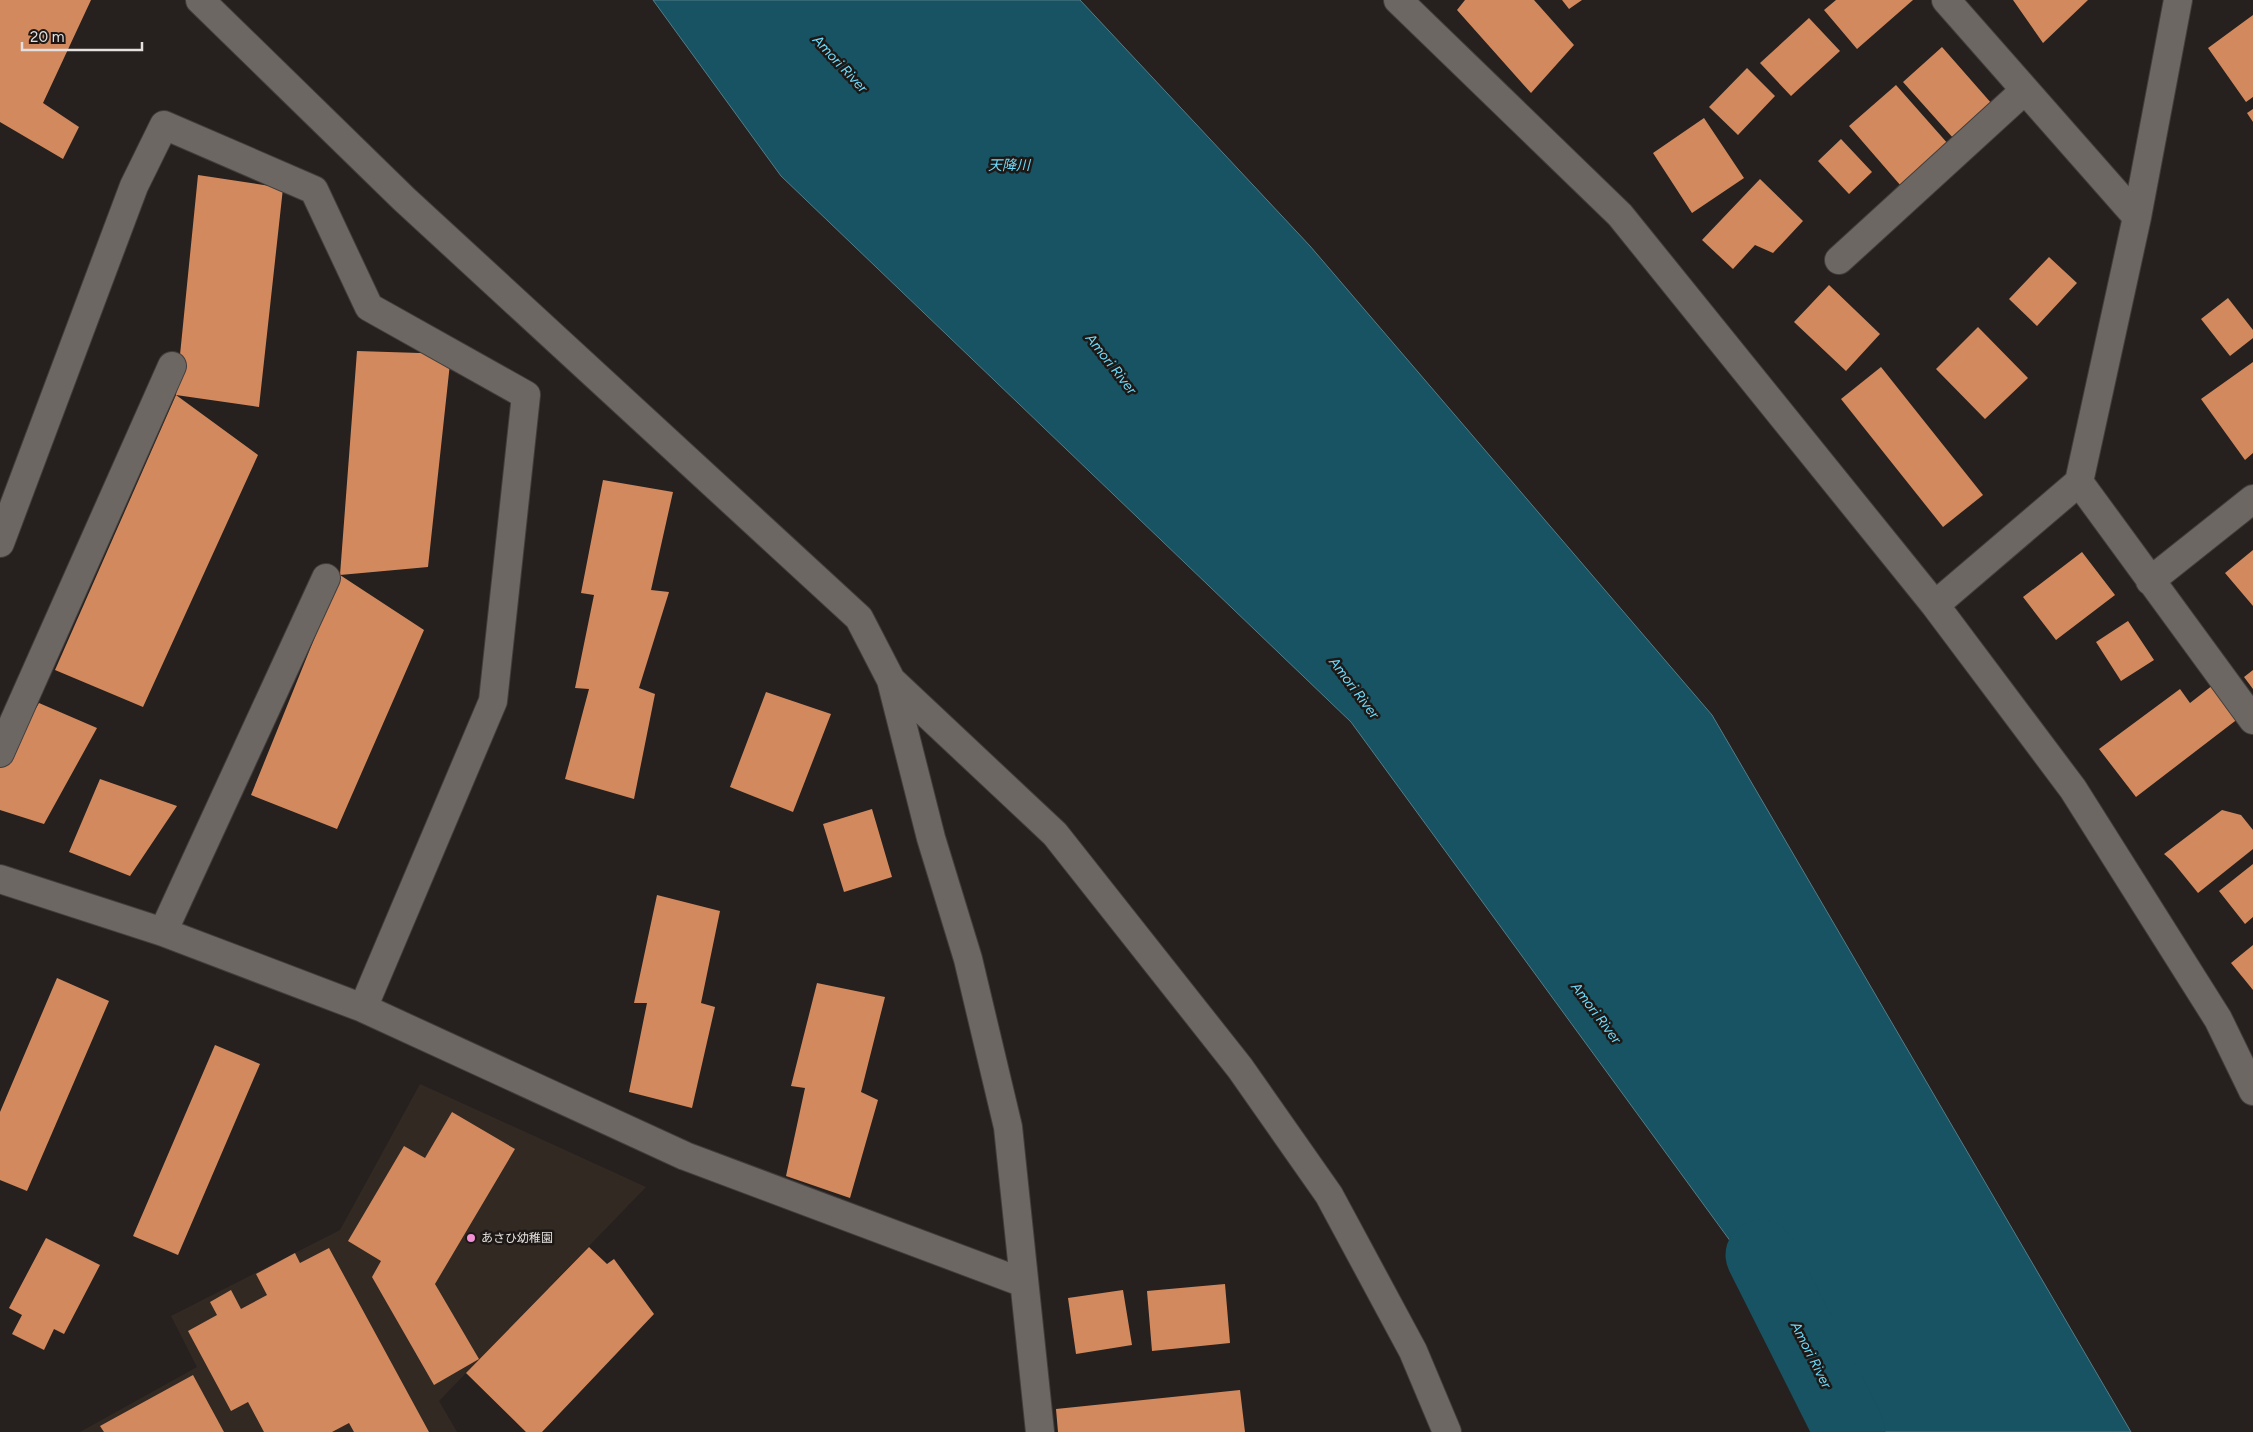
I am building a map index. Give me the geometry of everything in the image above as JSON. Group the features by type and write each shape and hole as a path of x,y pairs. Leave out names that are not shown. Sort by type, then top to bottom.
{"street":[{"path":"200,0 404,199 859,618 891,680 930,838 968,959 1008,1127 1040,1432"},
{"path":"1398,0 1620,215 1935,605 2073,789 2218,1018 2253,1091"},
{"path":"1946,0 2137,217"},
{"path":"1935,605 2079,482 2137,217 2178,0"},
{"path":"1840,260 2025,90"},
{"path":"0,543 134,186 164,125 314,190 369,307 526,395 493,701 363,1008"},
{"path":"0,753 172,366"},
{"path":"2079,482 2253,720"},
{"path":"2150,581 2253,499"},
{"path":"164,932 326,578"},
{"path":"891,680 1055,834 1240,1068 1329,1195 1413,1351 1447,1432"},
{"path":"0,879 164,932 363,1008 684,1156 1024,1283"}],"shaded area":[{"path":"420,1084 646,1187 439,1401 457,1432 80,1432 197,1367 171,1316 340,1230"}],"water":[{"name":"天降川","path":"653,0 1080,0 1310,246 1712,715 2131,1432 1855,1432 1826,1372 1351,722 781,176"}],"building":[{"path":"0,0 91,0 43,103 79,127 63,159 0,122"},
{"path":"1465,0 1534,0 1574,45 1531,93 1457,10"},
{"path":"1562,0 1582,0 1569,9"},
{"path":"1836,0 1913,0 1857,49 1824,10"},
{"path":"2013,0 2088,0 2043,43"},
{"path":"2253,15 2253,97 2246,102 2208,48"},
{"path":"1809,18 1840,51 1791,96 1760,63"},
{"path":"1942,47 1992,104 1954,139 1903,82"},
{"path":"1747,68 1775,96 1738,135 1709,107"},
{"path":"1896,85 1949,145 1901,186 1849,126"},
{"path":"2253,109 2253,122 2247,113"},
{"path":"1704,118 1744,178 1692,213 1653,153"},
{"path":"1841,139 1872,172 1849,194 1818,161"},
{"path":"198,175 283,188 259,407 176,395"},
{"path":"1760,179 1803,221 1773,253 1755,245 1733,269 1702,240"},
{"path":"2049,257 2077,283 2037,326 2009,299"},
{"path":"1829,285 1880,334 1846,371 1794,322"},
{"path":"2228,298 2253,330 2253,338 2230,356 2201,319"},
{"path":"1978,327 2028,378 1985,419 1936,369"},
{"path":"357,351 451,354 428,567 340,575"},
{"path":"2253,362 2253,453 2245,460 2201,399"},
{"path":"1881,367 1983,495 1943,527 1841,399"},
{"path":"176,395 258,455 143,707 55,670"},
{"path":"603,480 673,492 651,590 669,592 639,688 655,694 634,799 565,779 589,689 575,688 594,595 581,593"},
{"path":"2253,550 2253,606 2225,573"},
{"path":"2082,552 2115,595 2056,640 2023,597"},
{"path":"340,575 424,630 337,829 251,795"},
{"path":"2128,621 2154,660 2121,681 2096,642"},
{"path":"2253,670 2253,689 2244,677"},
{"path":"2213,685 2239,718 2136,797 2099,749 2180,689 2190,703"},
{"path":"766,692 831,714 793,812 730,787"},
{"path":"39,703 97,728 44,824 0,810 0,767"},
{"path":"100,779 177,806 130,876 69,852"},
{"path":"872,809 892,877 844,892 823,824"},
{"path":"2222,810 2241,815 2253,830 2253,849 2198,893 2164,854"},
{"path":"2253,864 2253,917 2245,924 2219,891"},
{"path":"657,895 720,911 701,1003 715,1007 692,1108 629,1092 647,1003 634,1003"},
{"path":"2253,945 2253,990 2231,963"},
{"path":"57,978 109,1001 27,1191 0,1180 0,1112"},
{"path":"817,983 885,997 861,1092 878,1100 850,1198 786,1176 805,1088 791,1086"},
{"path":"215,1045 260,1064 178,1255 133,1236"},
{"path":"452,1112 515,1149 435,1284 479,1359 434,1385 372,1277 381,1261 348,1241 404,1146 425,1158"},
{"path":"46,1238 100,1265 64,1334 54,1329 44,1350 12,1334 22,1315 9,1308"},
{"path":"589,1247 607,1264 614,1259 654,1314 542,1432 526,1432 466,1373"},
{"path":"329,1248 429,1432 354,1432 349,1423 332,1432 264,1432 248,1402 231,1411 188,1331 217,1315 210,1302 231,1290 241,1309 267,1295 256,1274 295,1253 300,1263"},
{"path":"1225,1284 1230,1343 1152,1351 1147,1291"},
{"path":"1123,1290 1132,1345 1076,1354 1068,1298"},
{"path":"193,1375 224,1432 104,1432 100,1426"},
{"path":"1240,1390 1245,1432 1058,1432 1056,1409"}],"waterway":[{"name":"Amori River","path":"1761,1255 1850,1432"}],"place":[{"name":"あさひ幼稚園","path":"471,1238"}]}
